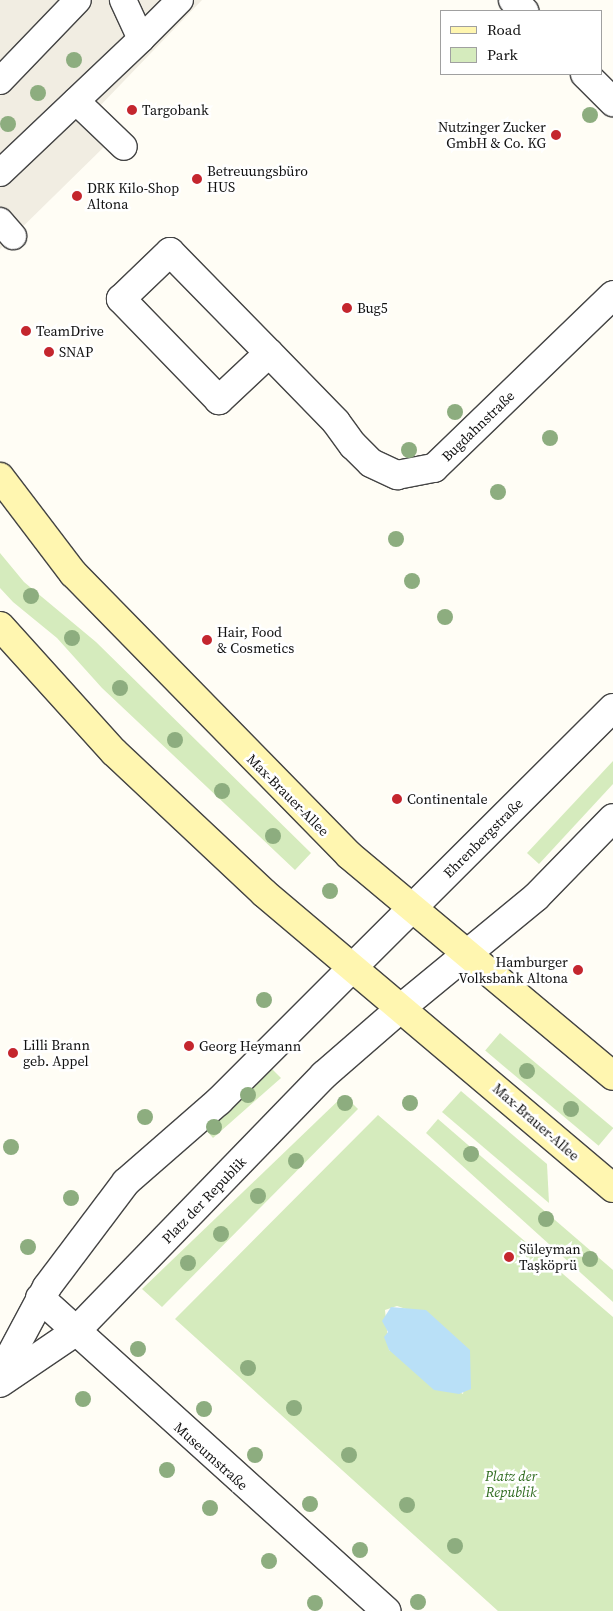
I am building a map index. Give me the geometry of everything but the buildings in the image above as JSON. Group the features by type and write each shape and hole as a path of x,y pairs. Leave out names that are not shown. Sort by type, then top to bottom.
{"main road":[{"name":"Max-Brauer-Allee","path":"0,477 73,573 138,643 348,855 613,1076"},
{"name":"Max-Brauer-Allee","path":"0,626 114,752 264,893 613,1188"}],"street":[{"path":"0,81 78,0"},
{"path":"123,0 141,39"},
{"path":"0,173 180,0"},
{"path":"513,0 523,10"},
{"path":"586,75 613,102"},
{"path":"76,102 124,147"},
{"name":"Bugdahnstraße","path":"269,353 218,400 121,299 170,252 269,353 371,463 385,472 410,474 434,468 613,295"},
{"name":"Ehrenbergstraße","path":"353,967 613,708"},
{"path":"401,1008 469,956 536,897 613,818"},
{"path":"0,1375 40,1298 126,1182 219,1101 353,967"},
{"name":"Platz der Republik","path":"0,1383 75,1332 330,1070 401,1008"},
{"name":"Museumstraße","path":"40,1298 75,1332 386,1611"}],"green space":[{"path":"0,553 24,582 96,642 311,853 295,870 102,688 57,638 13,602 0,588"},
{"path":"613,761 613,784 539,864 527,853"},
{"path":"500,1033 613,1128 599,1146 485,1051"},
{"path":"269,1066 281,1078 213,1138 205,1129"},
{"path":"461,1091 547,1164 549,1203 442,1112"},
{"path":"344,1095 358,1109 162,1307 142,1289"},
{"name":"Platz der Republik","path":"378,1115 613,1317 613,1611 498,1611 175,1319","holes":["397,1306 415,1312 468,1360 463,1394 389,1350 385,1310"]},
{"path":"438,1119 613,1270 613,1302 426,1133"}],"shaded area":[{"path":"0,0 202,0 96,110 108,143 0,249"}],"water":[{"path":"391,1307 426,1310 470,1350 471,1389 459,1394 434,1390 389,1350 384,1337 388,1332 382,1321"}],"place":[{"name":"Targobank","path":"132,110"},
{"name":"Nutzinger Zucker GmbH & Co. KG","path":"556,135"},
{"name":"Betreuungsbüro HUS","path":"197,179"},
{"name":"DRK Kilo-Shop Altona","path":"77,196"},
{"name":"Bug5","path":"347,308"},
{"name":"TeamDrive","path":"26,331"},
{"name":"SNAP","path":"49,352"},
{"name":"Hair, Food & Cosmetics","path":"207,640"},
{"name":"Continentale","path":"397,799"},
{"name":"Hamburger Volksbank Altona","path":"578,970"},
{"name":"Georg Heymann","path":"189,1046"},
{"name":"Lilli Brann geb. Appel","path":"13,1053"},
{"name":"Süleyman Taşköprü","path":"509,1257"}]}
